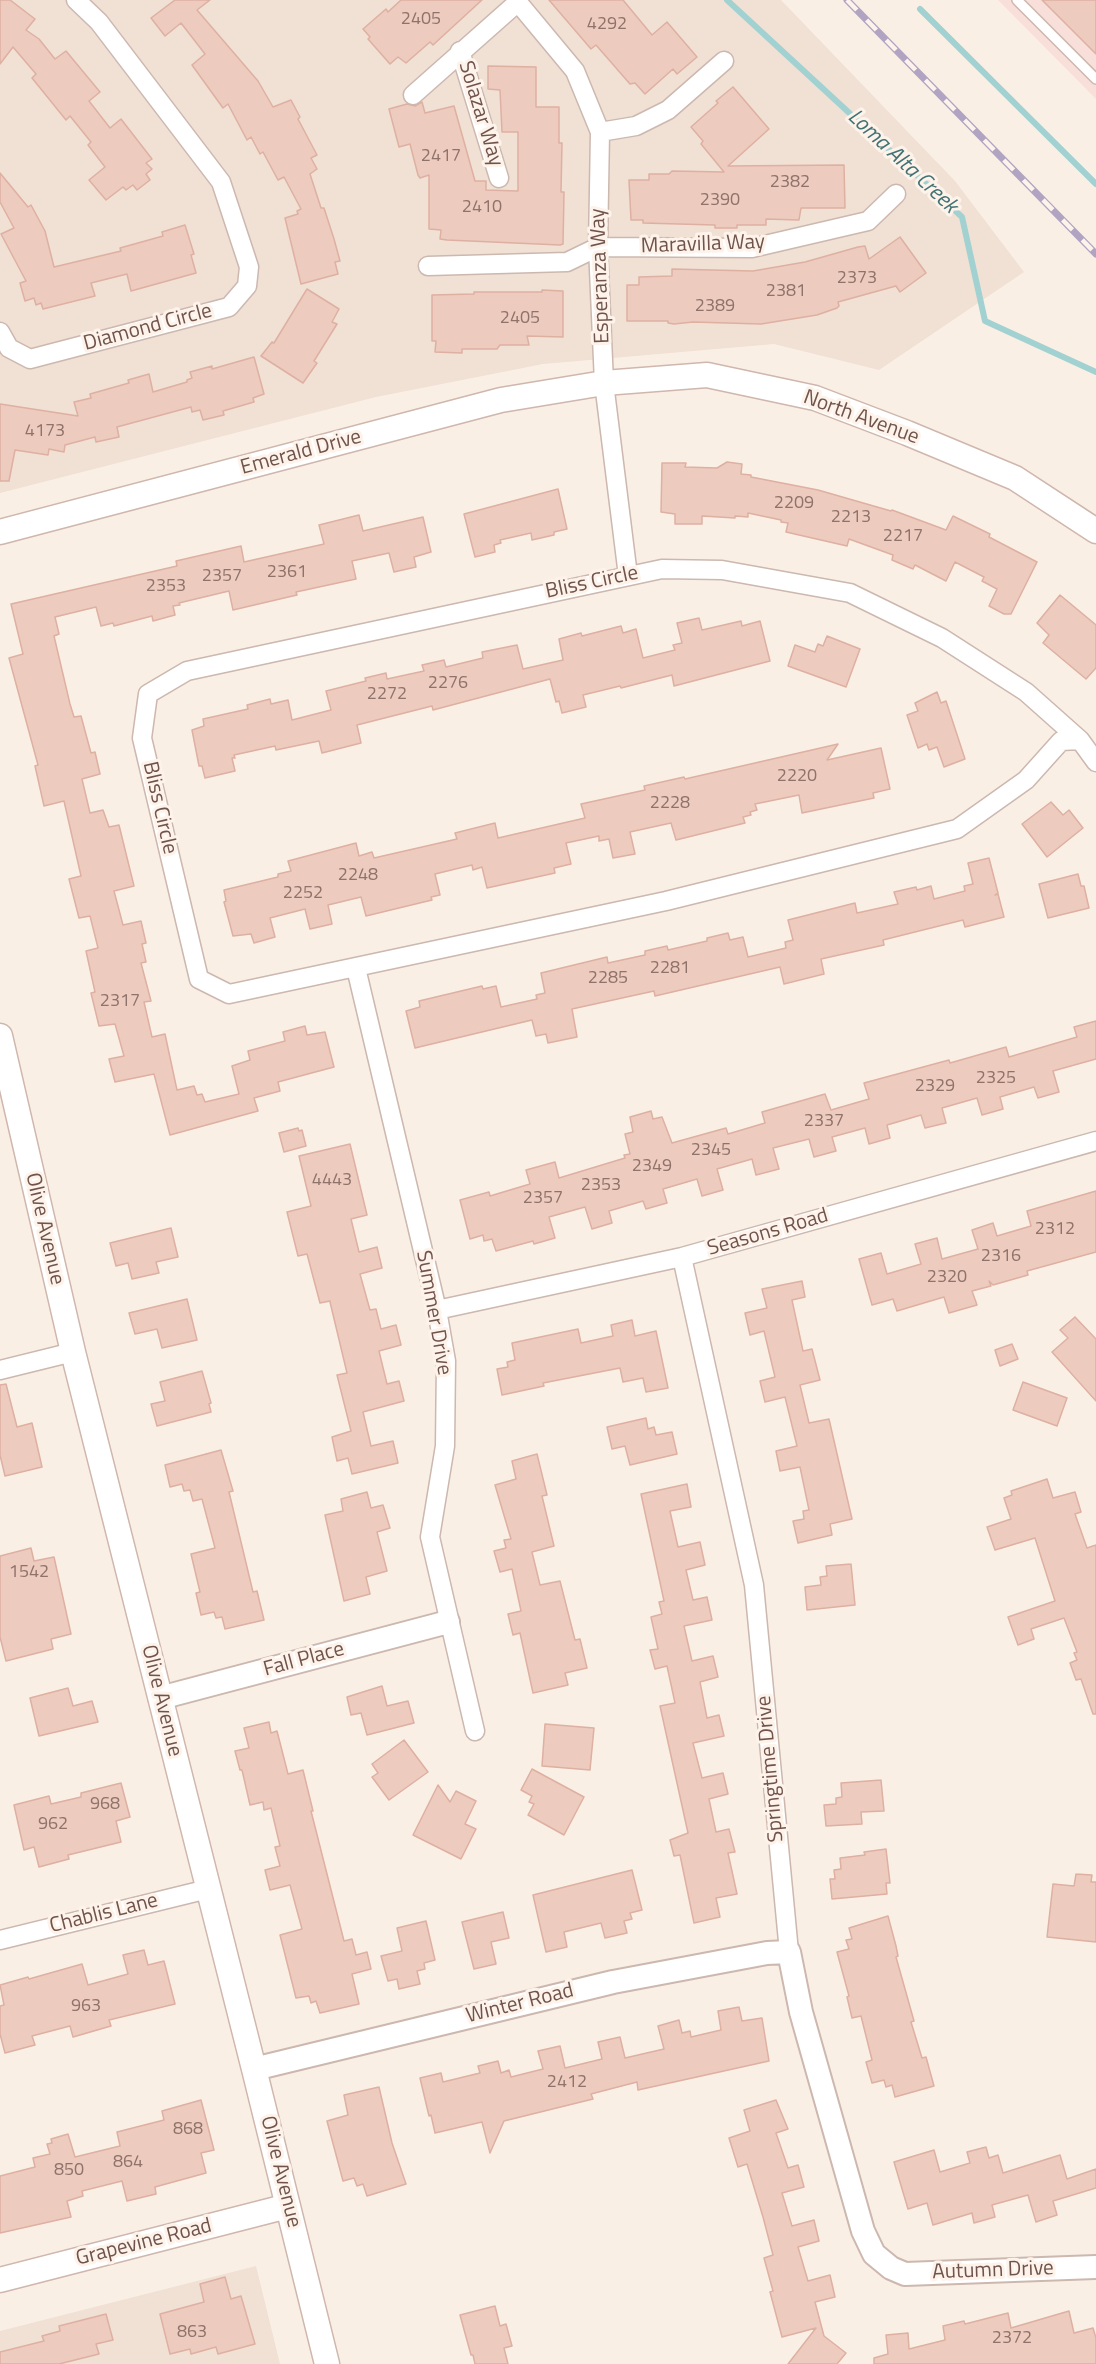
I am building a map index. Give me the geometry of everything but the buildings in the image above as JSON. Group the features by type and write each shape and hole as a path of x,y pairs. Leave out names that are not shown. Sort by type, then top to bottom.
{"main road":[{"name":"North Avenue","path":"604,383 707,375 815,398 1015,478 1096,531"},
{"name":"Emerald Drive","path":"0,532 501,400 604,383"},
{"name":"Olive Avenue","path":"0,1036 73,1352 255,2069 327,2364"},
{"name":"Grapevine Road","path":"0,2280 288,2206"}],"street":[{"name":"Diamond Circle","path":"0,332 9,348 30,359 228,307 247,286 249,267 221,182 111,38 76,0"},
{"name":"Solazar Way","path":"412,95 517,1"},
{"name":"Esperanza Way","path":"517,1 575,71 600,132 598,247 604,383 628,576"},
{"name":"Solazar Way","path":"460,51 499,178"},
{"path":"600,132 636,126 668,110 724,61"},
{"name":"Maravilla Way","path":"428,266 567,262 598,247 752,248 868,221 896,194"},
{"name":"Bliss Circle","path":"1080,740 1061,741 1026,780 957,829 666,901 229,994 199,979 142,738 148,694 187,671 662,569 722,570 850,593 942,638 1026,692 1080,740 1096,762"},
{"name":"Summer Drive","path":"356,968 437,1310 446,1360 445,1446 430,1537 475,1731"},
{"name":"Seasons Road","path":"437,1310 682,1257 1096,1141"},
{"name":"Springtime Drive","path":"682,1257 754,1584 789,1952 801,2012 863,2231 874,2254 891,2268"},
{"path":"0,1370 73,1352"},
{"name":"Fall Place","path":"160,1698 448,1622"},
{"name":"Chablis Lane","path":"0,1940 208,1888"},
{"name":"Winter Road","path":"255,2069 613,1982 767,1953 789,1952"},
{"name":"Autumn Drive","path":"891,2268 905,2274 1096,2267"}],"lane":[{"path":"1017,0 1096,79"}],"shaded area":[{"path":"0,0 781,0 955,181 1024,272 879,370 774,344 543,364 376,397 0,493"},
{"path":"998,0 1096,0 1096,99"},
{"path":"256,2266 280,2364 0,2364 0,2331"}],"waterway":[{"name":"Loma Alta Creek","path":"727,0 962,217 985,321 1096,372"},
{"path":"920,9 1096,184"}],"railway":[{"path":"847,0 1096,254"}]}
